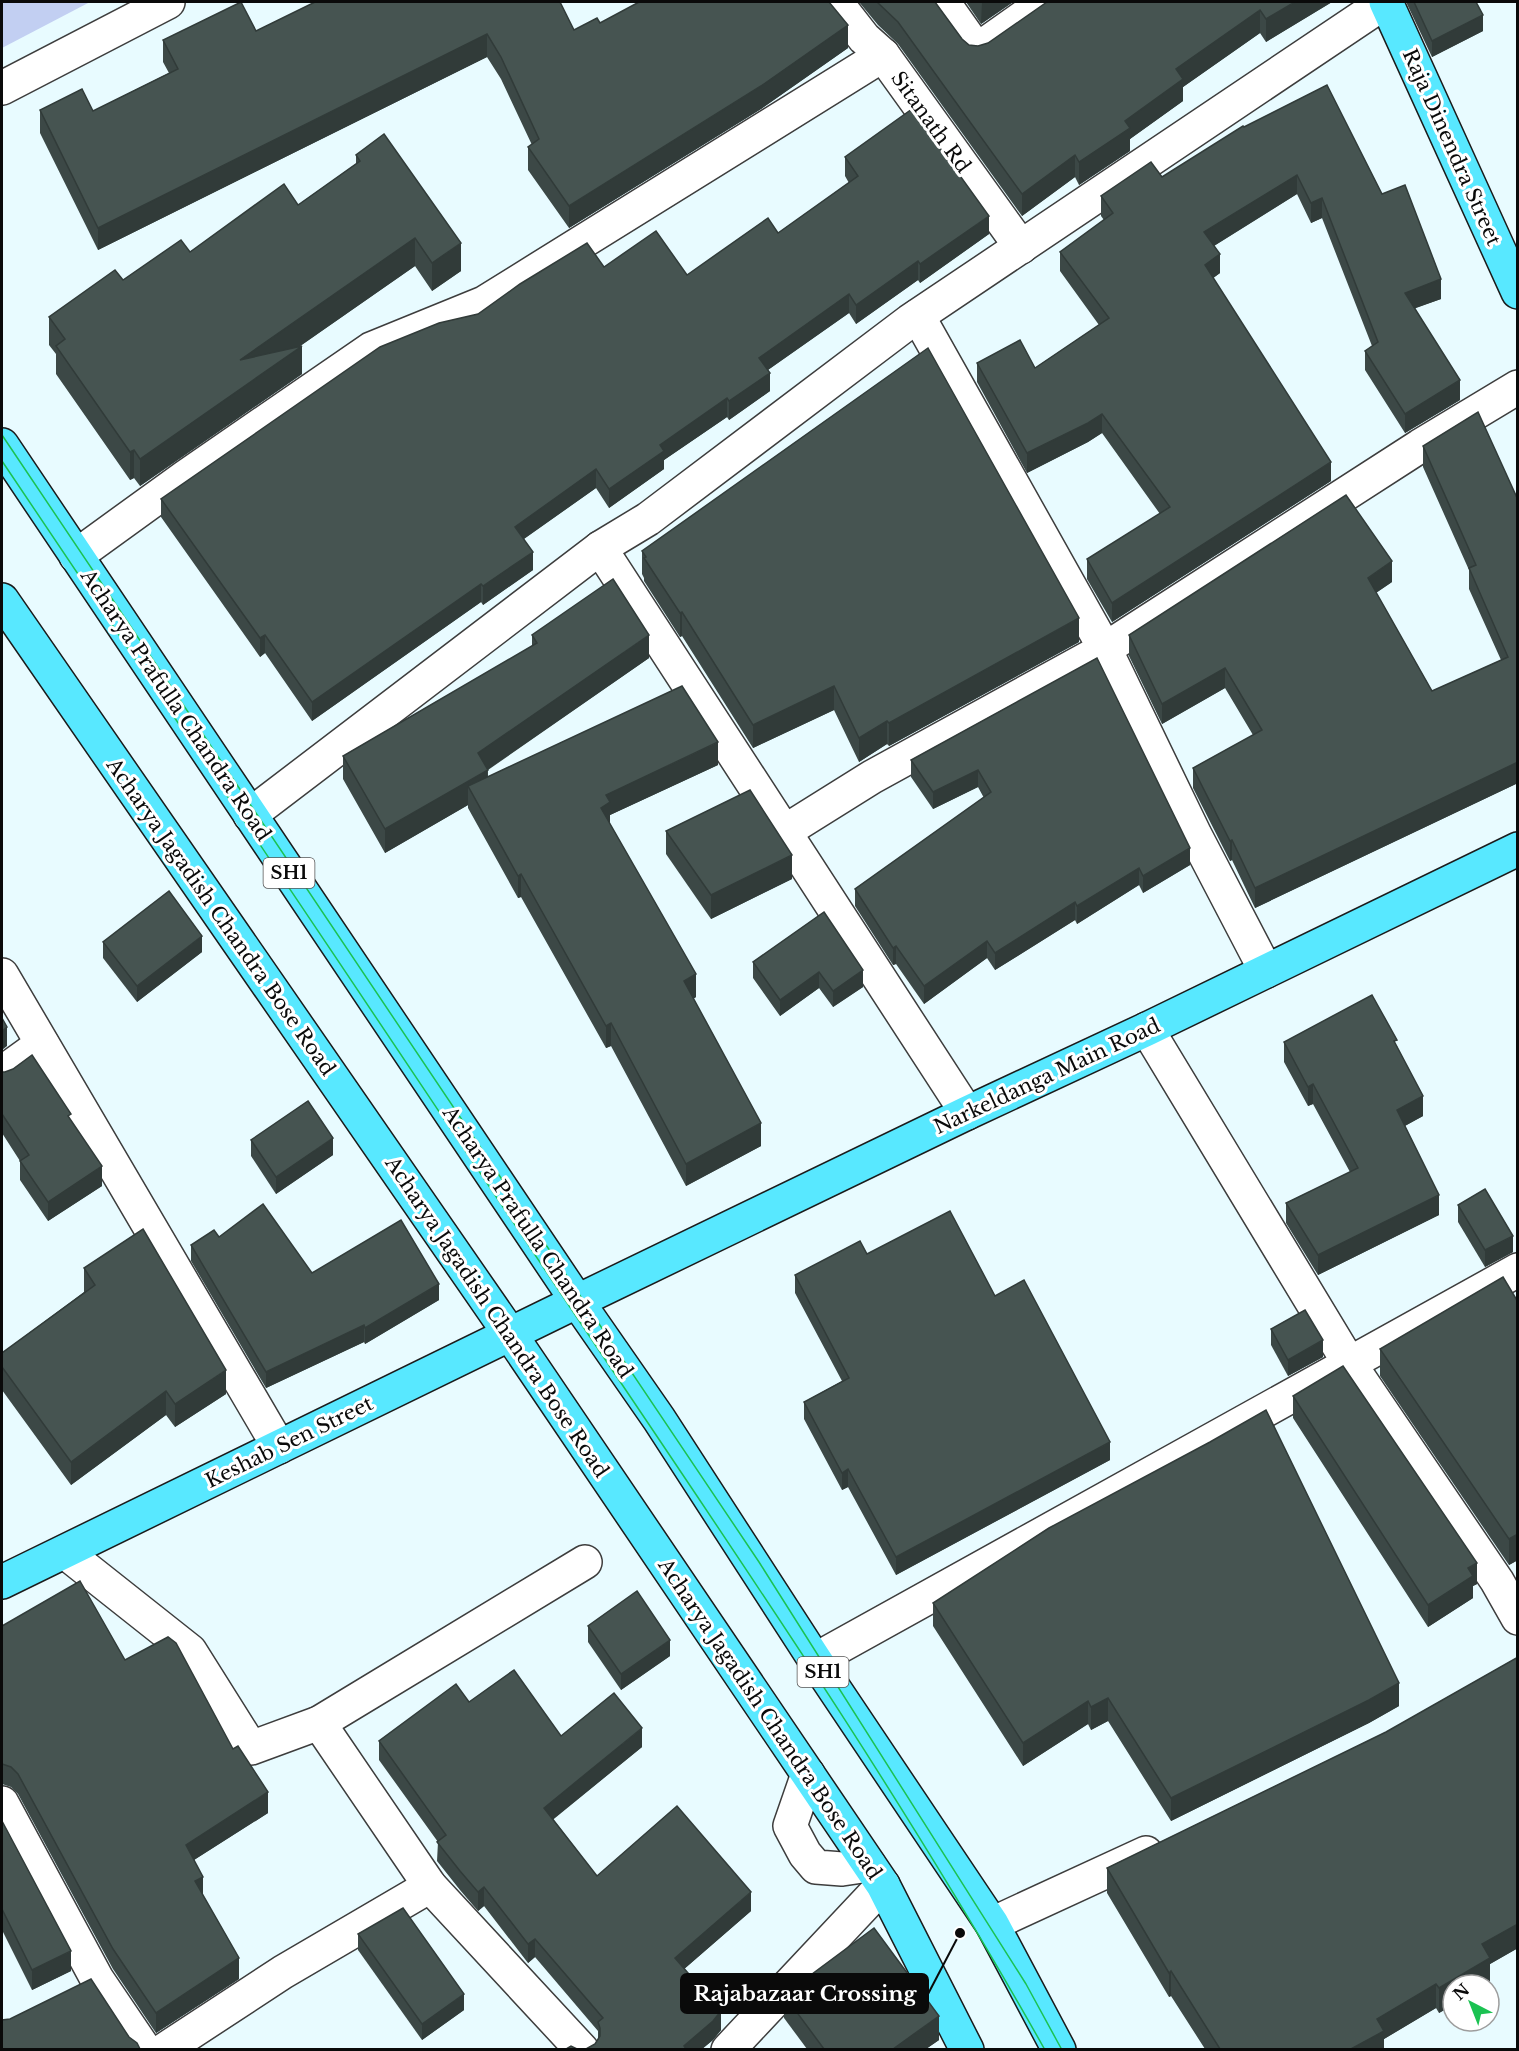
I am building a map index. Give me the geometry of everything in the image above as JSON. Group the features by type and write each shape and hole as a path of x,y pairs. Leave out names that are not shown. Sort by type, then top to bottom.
{"main road":[{"name":"Raja Dinendra Street","path":"1385,2 1507,242 1518,292"},
{"name":"Acharya Prafulla Chandra Road","path":"2,445 658,1419 815,1660 992,1924 1059,2049"},
{"name":"Acharya Jagadish Chandra Bose Road","path":"2,600 510,1334 876,1875 967,2049"},
{"name":"Narkeldanga Main Road","path":"577,1301 1518,849"},
{"name":"Keshab Sen Street","path":"2,1582 577,1301"}],"street":[{"path":"2,88 168,2"},
{"name":"Sitanath Rd","path":"836,2 864,38 883,55 1021,247"},
{"path":"943,2 977,50 1045,2"},
{"path":"250,815 600,548 648,519 918,316 1385,2"},
{"path":"76,556 185,477 371,349 484,303 883,55"},
{"path":"918,316 1105,649 1195,836 1266,971"},
{"path":"784,832 872,777 1105,649 1420,446 1518,387"},
{"path":"600,548 967,1113"},
{"path":"2,975 279,1447"},
{"path":"1146,1029 1349,1363 1507,1575 1518,1618"},
{"path":"2,1073 42,1044"},
{"path":"815,1660 1518,1270"},
{"path":"65,1552 190,1651 251,1748 319,1724 585,1562"},
{"path":"319,1724 430,1886 582,2049"},
{"path":"808,1774 790,1826 805,1854 816,1867 876,1875"},
{"path":"2,1803 86,1984 145,2049"},
{"path":"992,1924 1177,1839"},
{"path":"729,2049 876,1875"},
{"path":"164,2049 283,1972 430,1886"}],"shaded area":[{"path":"2,2 90,2 2,48"}],"building":[{"path":"241,2 256,31 315,2 560,2 574,30 597,18 600,23 639,2 829,2 848,25 761,86 569,206 528,147 539,139 501,57 487,34 98,228 40,110 82,89 93,111 178,69 163,40"},
{"path":"877,2 935,2 962,39 969,45 978,46 988,43 1047,2 1295,2 1266,19 1260,10 1176,69 1183,79 1125,121 1130,128 1079,162 1075,155 1022,194 898,22"},
{"path":"1414,2 1476,2 1483,15 1432,41"},
{"path":"1327,85 1382,194 1405,185 1441,279 1405,293 1460,380 1405,414 1365,351 1378,342 1322,198 1311,203 1297,175 1204,232 1220,254 1205,265 1331,462 1112,603 1087,559 1170,507 1102,414 1027,453 977,363 1020,340 1035,368 1109,318 1060,252 1113,213 1101,196 1151,162 1162,177 1243,126"},
{"path":"912,109 989,216 920,264 918,261 856,305 849,294 759,358 770,373 729,401 727,398 660,445 664,451 609,489 596,469 515,527 533,552 483,586 481,584 312,702 265,635 260,638 161,499 380,347 439,323 478,314 520,284 587,243 604,267 656,231 687,275 768,218 778,233 858,176 845,157"},
{"path":"384,134 461,243 432,263 415,238 240,360 302,346 140,459 134,450 130,452 56,346 65,339 49,317 115,270 123,280 181,240 190,252 284,184 298,205 360,161 356,155"},
{"path":"928,348 1079,618 859,738 834,686 753,725 682,612 680,613 644,558 646,557 642,551"},
{"path":"1478,412 1518,500 1518,762 1255,888 1193,768 1262,730 1225,668 1162,704 1129,635 1346,495 1392,561 1368,578 1432,691 1508,657 1469,568 1476,565 1423,446"},
{"path":"613,579 649,635 478,753 488,770 385,829 343,756 537,643 532,635"},
{"path":"1097,658 1190,848 1143,876 1139,868 1077,906 1075,902 995,953 987,941 924,986 896,946 893,948 855,889 991,792 978,770 933,792 911,760"},
{"path":"682,686 718,742 606,795 610,802 601,808 696,974 684,981 761,1123 686,1164 611,1023 606,1026 521,874 518,876 468,786"},
{"path":"750,790 792,855 711,895 666,831"},
{"path":"169,891 202,936 137,986 103,942"},
{"path":"824,912 863,970 833,991 819,972 780,1000 753,962"},
{"path":"1372,995 1397,1040 1394,1041 1423,1096 1397,1110 1439,1195 1318,1255 1286,1203 1358,1168 1313,1084 1308,1087 1284,1042"},
{"path":"2,1018 7,1027 2,1031"},
{"path":"32,1055 71,1114 68,1116 102,1166 48,1202 20,1161 29,1155 2,1114 2,1072 13,1069"},
{"path":"308,1101 333,1138 276,1177 251,1140"},
{"path":"1485,1189 1513,1236 1485,1250 1458,1205"},
{"path":"263,1204 312,1273 401,1220 439,1284 365,1328 364,1325 266,1372 191,1245 214,1230 219,1237"},
{"path":"950,1211 995,1296 1024,1280 1110,1442 896,1557 848,1469 842,1473 804,1402 849,1378 795,1275 860,1241 867,1254"},
{"path":"143,1229 226,1370 175,1404 166,1391 71,1462 2,1367 2,1353 95,1285 84,1268"},
{"path":"1503,1277 1518,1302 1518,1534 1509,1539 1380,1349"},
{"path":"1305,1310 1323,1340 1288,1360 1271,1329"},
{"path":"1343,1366 1477,1563 1468,1568 1473,1576 1428,1605 1293,1396"},
{"path":"1266,1410 1399,1683 1171,1798 1108,1698 1091,1707 1088,1701 1023,1743 933,1603 1049,1528"},
{"path":"80,1581 125,1660 168,1637 176,1643 233,1749 238,1746 268,1792 186,1845 203,1877 195,1881 239,1958 156,2013 113,1949 18,1774 11,1767 2,1764 2,1626"},
{"path":"637,1591 670,1640 621,1674 588,1626"},
{"path":"1518,1657 1518,1924 1482,1944 1490,1958 1464,1973 1441,1973 1441,1987 1439,1988 1436,1984 1377,2019 1384,2031 1351,2049 1220,2049 1171,1971 1169,1973 1107,1868 1386,1732"},
{"path":"514,1670 561,1736 614,1693 642,1728 544,1808 597,1876 677,1806 751,1892 675,1958 721,2011 684,2046 686,2049 586,2049 595,2044 600,2036 598,2022 603,2018 535,1939 528,1944 484,1887 478,1892 460,1871 437,1842 446,1835 379,1741 456,1684 469,1702"},
{"path":"2,1821 71,1951 32,1970 2,1909"},
{"path":"403,1908 464,1994 422,2024 358,1934"},
{"path":"874,1928 939,2016 893,2049 824,2049 784,1995"},
{"path":"91,1979 129,2037 137,2043 140,2049 2,2049 2,2020 10,2019"}],"tram line":[{"path":"2,435 759,1562 1026,1984 1062,2050"},
{"path":"2,461 821,1683 936,1865 1045,2050"}],"place":[{"name":"Rajabazaar Crossing","path":"960,1933"}]}
